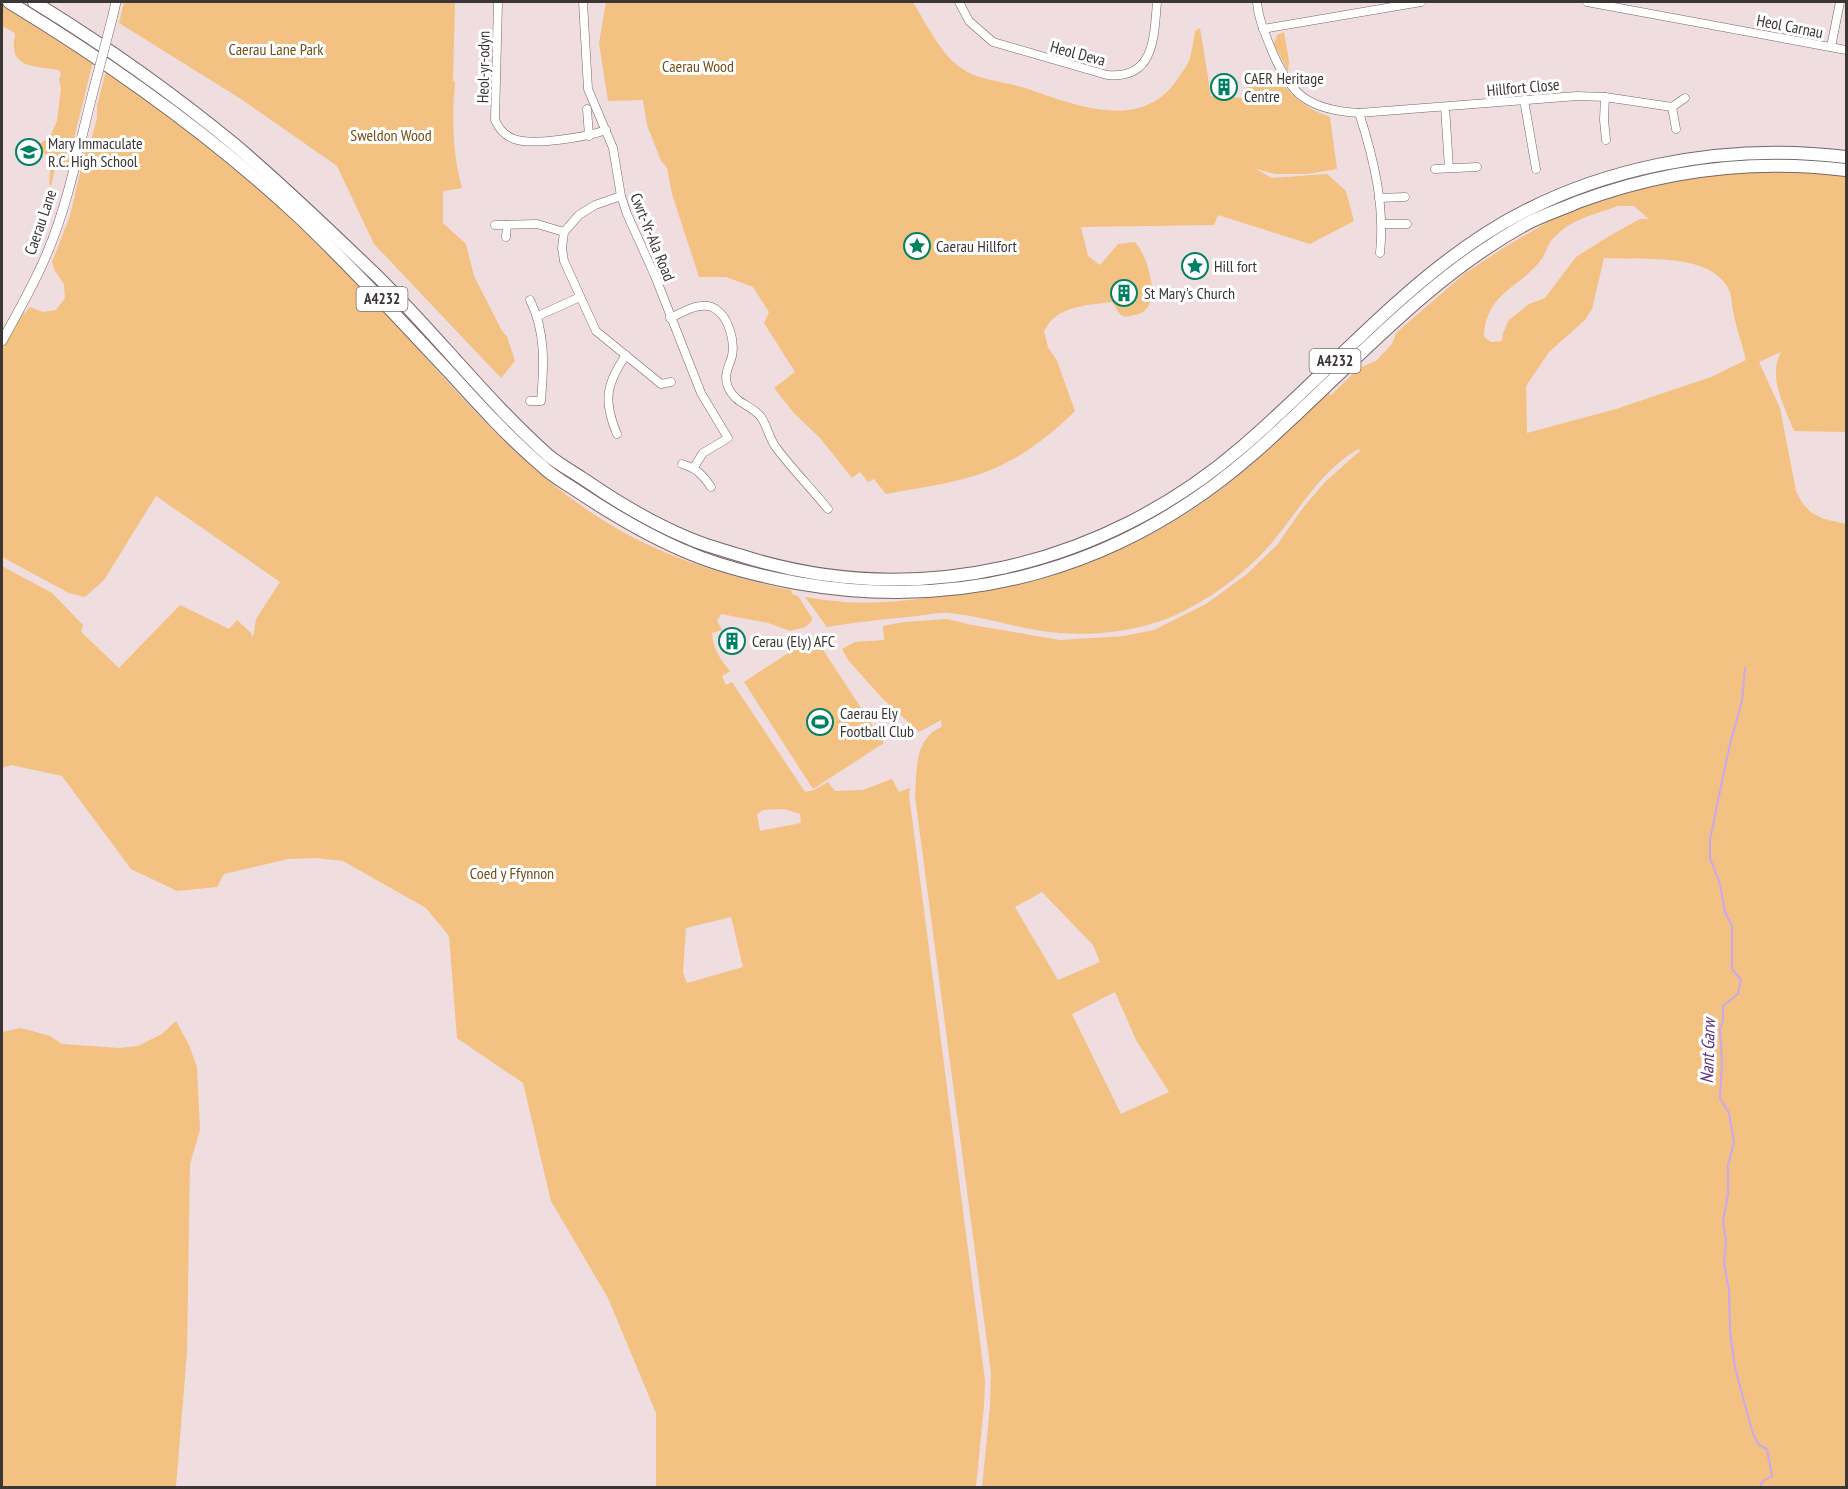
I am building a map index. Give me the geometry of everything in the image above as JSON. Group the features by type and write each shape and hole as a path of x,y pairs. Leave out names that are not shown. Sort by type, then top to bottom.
{"main road":[{"name":"A4232","path":"9,2 72,40 129,80 226,154 288,207 380,298 495,422 545,470 608,512 684,552 761,576 830,582 920,579 975,574 1079,546 1153,512 1200,482 1243,447 1373,324 1452,257 1517,215 1552,199 1623,173 1690,159 1758,153 1846,157"},
{"name":"A4232","path":"34,2 78,29 145,76 232,143 304,205 389,288 504,412 553,459 616,501 689,539 830,582 877,593 968,588 1007,580 1087,557 1143,531 1208,492 1317,396 1422,297 1463,264 1530,222 1628,185 1691,171 1760,166 1846,170"}],"street":[{"name":"Caerau Lane","path":"2,341 48,251 66,196 116,2"},
{"name":"Heol-yr-odyn","path":"498,2 495,120 499,128 507,136 525,142 589,136 606,130"},
{"name":"Cwrt-Yr-Ala Road","path":"583,2 588,89 613,148 621,196 701,393 728,438 702,453 694,467"},
{"name":"Heol Deva","path":"959,2 969,21 993,42 1107,75 1118,76 1137,69 1150,53 1157,2"},
{"name":"Hillfort Close","path":"1257,2 1257,12 1279,69 1296,91 1324,109 1359,113 1577,96 1605,97 1672,107"},
{"path":"1263,28 1401,3 1421,2"},
{"name":"Heol Carnau","path":"1587,2 1846,50"},
{"path":"1831,47 1840,2"},
{"path":"1605,97 1608,123 1606,140"},
{"path":"1676,129 1672,107 1685,98"},
{"path":"1524,100 1536,169"},
{"path":"1445,107 1449,168"},
{"path":"587,109 589,136"},
{"path":"1359,113 1374,167 1379,198 1382,224 1380,253"},
{"path":"1435,169 1477,167"},
{"path":"621,196 595,205 579,215 564,232 562,248 564,261 596,331 661,384 671,382"},
{"path":"1379,198 1405,197"},
{"path":"495,225 537,224 564,232"},
{"path":"1382,224 1407,224"},
{"path":"506,237 507,225"},
{"path":"538,316 580,297"},
{"path":"530,300 538,316 544,370 541,401 531,401"},
{"path":"670,318 699,306 712,306 719,311 726,321 732,339 732,353 726,377 734,398 760,416 776,447 828,509"},
{"path":"617,434 608,405 610,385 626,355"},
{"path":"612,420 622,417"},
{"path":"682,464 694,467 711,487"},
{"path":"804,495 811,489"}],"green space":[{"path":"2,2 93,61 69,167 59,166 55,169 51,186 48,157 32,149 50,137 57,121 61,74 59,70 31,66 19,60 14,48 15,33 2,26"},
{"name":"Sweldon Wood","path":"124,2 455,2 453,109 456,161 462,188 443,191 443,223 466,244 474,276 502,331 507,336 515,361 501,378 374,244 337,166 241,99 119,23"},
{"name":"Caerau Wood","path":"606,2 913,2 951,60 965,71 981,78 1016,85 1086,107 1107,110 1128,110 1147,105 1164,95 1187,66 1195,31 1200,28 1211,96 1246,98 1247,86 1258,84 1275,74 1299,100 1330,117 1337,169 1307,174 1275,174 1254,168 1272,178 1327,174 1346,191 1354,221 1310,244 1218,215 1214,225 1081,227 1088,256 1100,265 1118,244 1135,242 1149,271 1152,295 1144,312 1123,316 1112,302 1081,306 1059,315 1044,331 1048,347 1057,361 1075,411 1031,448 994,469 933,486 886,494 874,479 868,482 860,472 852,478 820,438 794,413 774,388 795,372 764,323 769,312 753,287 726,277 699,277 672,194 667,168 661,161 647,125 643,100 608,101 599,43"},
{"path":"1284,32 1289,61 1288,72 1274,44 1277,35"},
{"name":"Coed y Ffynnon","path":"106,71 234,168 352,277 500,437 532,467 601,519 669,554 717,571 791,590 792,594 798,596 812,618 805,627 790,631 768,623 721,614 717,621 722,630 712,633 713,639 718,654 730,671 722,676 726,685 732,682 805,792 828,782 835,791 863,790 892,779 899,792 910,788 909,795 985,1380 976,1487 656,1487 656,1413 608,1298 551,1201 523,1083 457,1038 449,936 426,908 343,861 316,858 288,859 224,874 217,887 177,891 131,869 62,776 11,765 2,768 2,566 52,593 83,625 81,632 119,668 180,605 229,629 237,620 251,633 253,638 256,619 280,582 156,496 104,580 85,597 69,593 2,557 2,350 23,312 25,313 30,307 43,312 56,310 65,298 64,284 52,262 70,216 85,151 91,141 97,118 97,106","holes":["784,809 800,814 801,823 760,831 757,814 763,810","731,917 743,967 687,983 683,973 686,928"]},
{"path":"1758,171 1846,175 1846,432 1794,431 1782,402 1777,382 1777,362 1781,352 1759,362 1780,408 1796,491 1803,504 1812,513 1824,519 1846,524 1846,1487 982,1487 991,1373 915,796 917,766 922,747 933,732 942,727 941,720 919,732 882,698 848,660 842,649 855,642 884,640 883,626 947,619 1060,640 1124,636 1154,630 1206,604 1247,574 1277,545 1302,509 1325,482 1361,450 1358,449 1331,469 1261,555 1221,589 1172,617 1136,628 1098,633 1060,633 945,613 827,627 805,597 845,602 876,602 1003,587 1076,566 1146,537 1180,518 1242,472 1327,392 1331,395 1359,368 1376,361 1392,344 1396,333 1464,274 1555,218 1614,194 1673,180","holes":["1618,206 1634,206 1649,219 1640,219 1576,257 1545,298 1529,304 1509,320 1502,341 1491,342 1484,337 1490,310 1497,301 1533,270 1554,237 1572,223","1604,258 1672,260 1705,268 1718,276 1728,288 1746,360 1711,377 1616,409 1527,433 1526,386 1549,352 1585,320 1592,309","1042,892 1093,945 1100,962 1058,980 1015,907","1115,992 1136,1040 1169,1092 1121,1114 1072,1014"]},
{"name":"Caerau Ely Football Club","path":"814,636 884,743 813,789 744,682"},
{"path":"176,1021 189,1045 197,1067 200,1130 190,1164 187,1352 176,1487 2,1487 2,1032 21,1028 50,1036 62,1044 119,1048 138,1046 162,1034"}],"waterway":[{"name":"Nant Garw","path":"1745,668 1742,701 1730,744 1710,840 1710,858 1720,884 1725,912 1732,926 1732,969 1741,980 1738,994 1723,1006 1723,1021 1720,1029 1722,1063 1720,1098 1729,1113 1734,1142 1728,1165 1728,1194 1723,1221 1726,1242 1724,1264 1729,1290 1730,1331 1735,1368 1753,1434 1759,1445 1767,1449 1772,1476 1763,1481 1759,1488"}],"place":[{"name":"CAER Heritage Centre","path":"1224,87"},
{"name":"Mary Immaculate R.C. High School","path":"29,152"},
{"name":"Caerau Hillfort","path":"917,246"},
{"name":"Hill fort","path":"1195,266"},
{"name":"St Mary's Church","path":"1124,293"},
{"name":"Cerau (Ely) AFC","path":"732,641"},
{"name":"Caerau Ely Football Club","path":"820,722"}],"park label":[{"name":"Caerau Lane Park","path":"276,49"}]}
